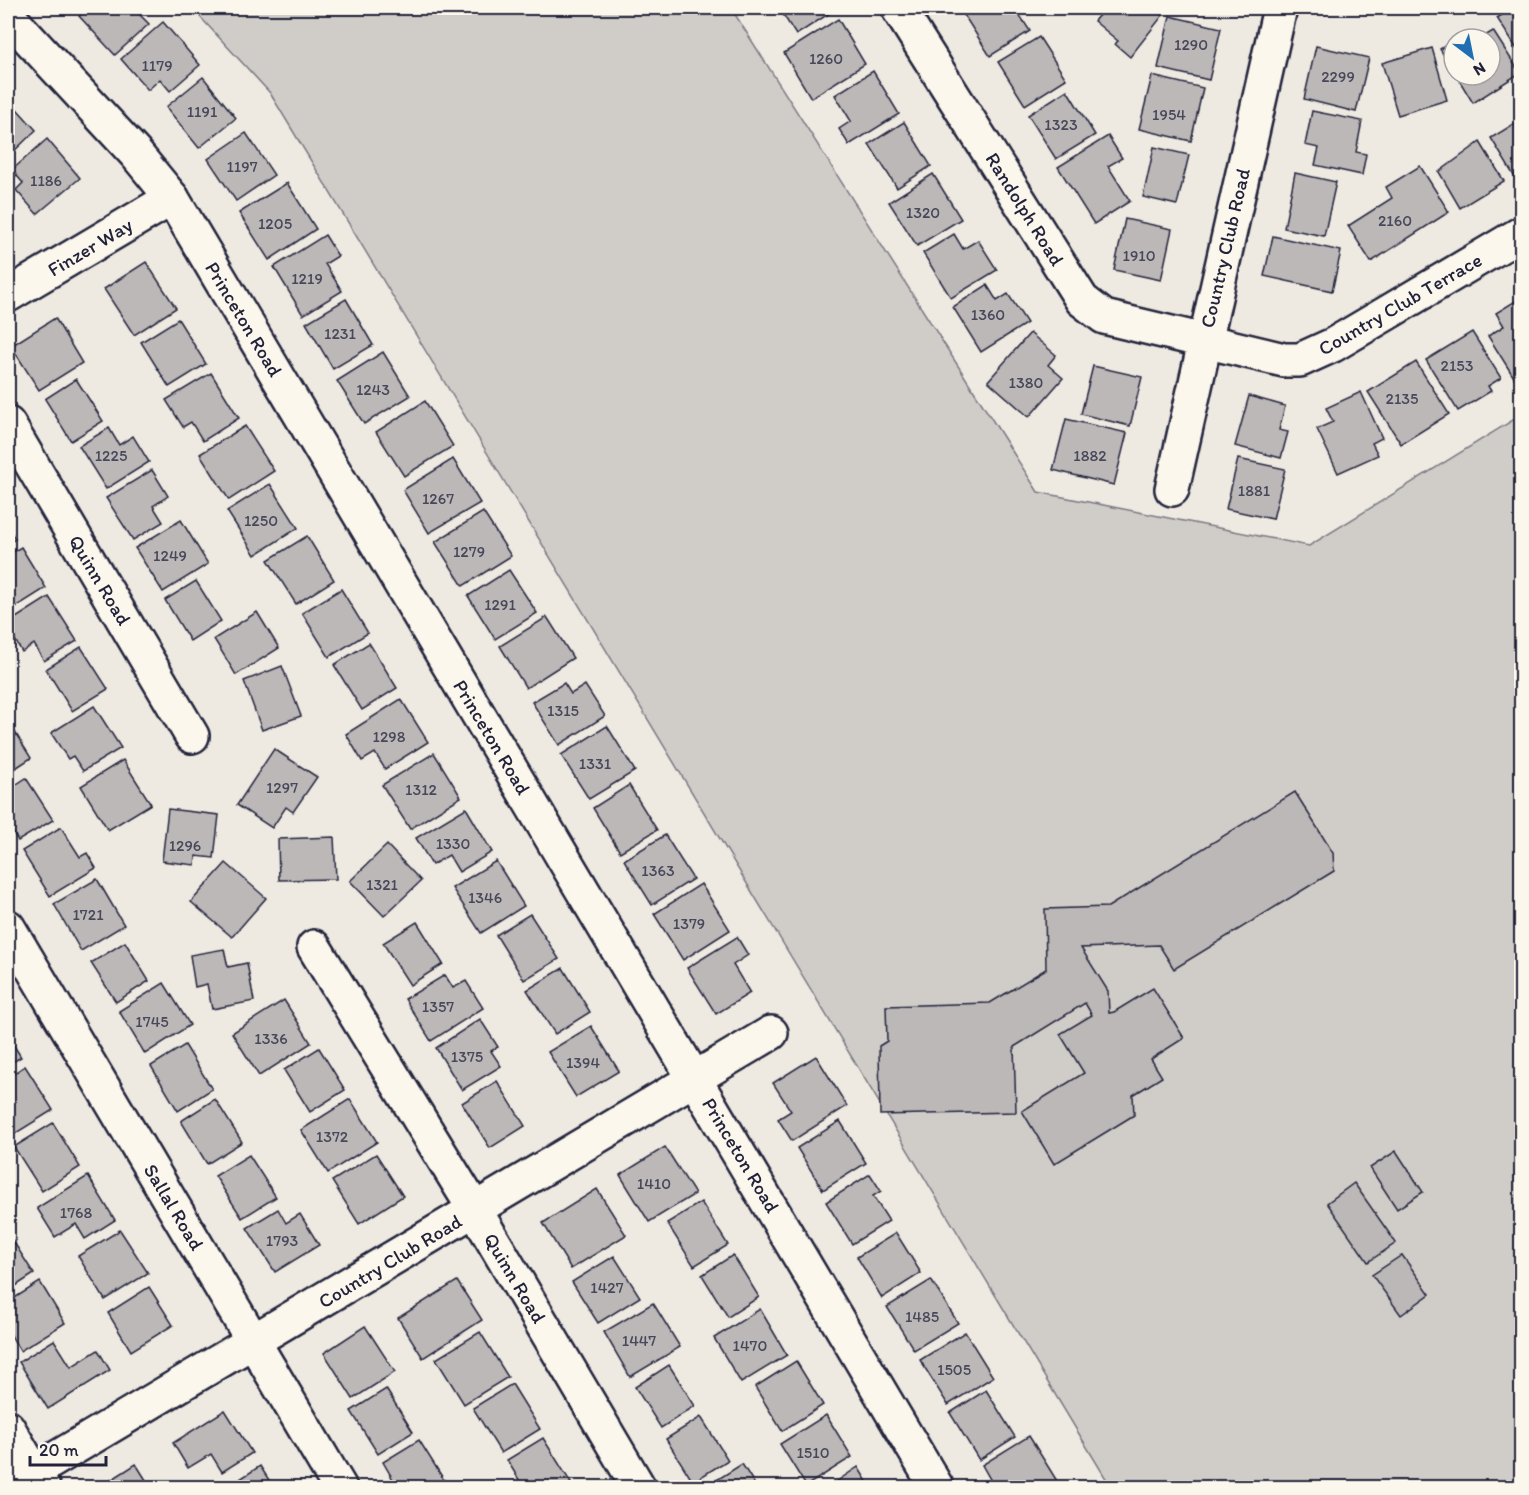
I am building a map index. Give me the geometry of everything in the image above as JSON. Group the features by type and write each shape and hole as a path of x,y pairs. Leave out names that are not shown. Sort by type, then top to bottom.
{"street":[{"name":"Randolph Road","path":"898,8 1083,300 1104,316 1204,340"},
{"name":"Country Club Road","path":"1172,489 1280,8"},
{"name":"Princeton Road","path":"8,16 136,154 172,198 937,1488"},
{"name":"Finzer Way","path":"8,295 172,198"},
{"name":"Country Club Terrace","path":"1204,340 1284,360 1300,360 1333,345 1521,233"},
{"name":"Quinn Road","path":"8,423 192,736"},
{"name":"Sallal Road","path":"8,927 340,1488"},
{"name":"Quinn Road","path":"314,947 475,1210 639,1488"},
{"name":"Country Club Road","path":"28,1482 253,1342 771,1033"},
{"path":"8,1428 28,1482"}],"shaded area":[{"path":"192,8 731,8 1038,492 1309,546 1521,415 1521,1487 1111,1487 270,93"}],"building":[{"path":"89,8 133,8 149,24 115,55 79,16"},
{"path":"779,8 827,8 830,13 796,35"},
{"path":"969,8 1015,8 1030,31 990,56 962,12"},
{"path":"1105,8 1153,8 1163,15 1130,57 1115,44 1118,41 1094,21"},
{"path":"1513,8 1522,8 1522,57 1497,18"},
{"path":"1170,16 1221,28 1209,80 1158,68"},
{"path":"838,19 865,64 811,98 784,53"},
{"path":"163,22 200,65 170,91 160,79 148,90 121,59"},
{"path":"1039,37 1066,79 1025,105 998,62"},
{"path":"1502,45 1520,73 1502,84"},
{"path":"1316,46 1369,58 1356,112 1304,99"},
{"path":"1432,48 1447,100 1398,115 1382,63"},
{"path":"873,71 899,114 849,145 839,129 851,121 835,95"},
{"path":"1152,76 1203,88 1191,141 1139,129"},
{"path":"203,77 236,118 199,148 166,107"},
{"path":"1463,87 1498,87 1473,103"},
{"path":"1067,90 1095,135 1056,159 1028,115"},
{"path":"8,99 36,130 9,156 8,155"},
{"path":"1312,111 1362,121 1356,152 1366,154 1362,175 1315,165 1319,148 1305,145"},
{"path":"1522,119 1522,171 1514,176 1491,138"},
{"path":"904,122 931,166 897,188 869,144"},
{"path":"246,133 274,175 236,201 208,159"},
{"path":"1108,136 1122,158 1108,166 1130,201 1094,224 1058,167"},
{"path":"47,139 80,178 37,214 16,190 23,183 12,170"},
{"path":"1480,142 1504,181 1460,208 1439,172"},
{"path":"1154,147 1189,155 1177,205 1143,197"},
{"path":"1420,166 1449,212 1371,262 1348,226 1392,198 1386,187"},
{"path":"1295,173 1336,182 1324,236 1284,228"},
{"path":"933,174 961,219 917,246 889,202"},
{"path":"287,183 316,229 269,260 239,213"},
{"path":"1125,219 1172,229 1161,280 1114,270"},
{"path":"954,234 963,249 978,240 997,270 951,298 923,253"},
{"path":"325,235 338,256 325,264 342,291 303,315 274,267"},
{"path":"1273,236 1341,251 1332,291 1264,276"},
{"path":"146,262 176,308 134,335 104,289"},
{"path":"987,285 997,301 1008,294 1027,323 981,352 953,307"},
{"path":"1522,297 1522,376 1515,379 1488,336 1504,326 1496,313"},
{"path":"346,299 373,345 333,369 306,323"},
{"path":"55,318 82,363 39,390 11,346"},
{"path":"178,319 206,364 169,387 141,342"},
{"path":"1472,332 1501,378 1488,386 1491,391 1458,411 1426,360"},
{"path":"1030,333 1056,355 1048,365 1063,378 1029,417 988,381"},
{"path":"383,352 410,396 364,424 337,381"},
{"path":"1416,362 1449,414 1401,444 1368,392"},
{"path":"1093,366 1142,377 1130,426 1081,414"},
{"path":"211,373 239,418 203,441 191,422 183,427 166,400"},
{"path":"76,379 103,421 71,441 45,399"},
{"path":"1361,392 1382,438 1372,443 1378,455 1338,473 1317,429 1333,422 1326,408"},
{"path":"1249,396 1285,406 1279,430 1288,432 1281,458 1235,446"},
{"path":"425,401 453,446 404,476 376,432"},
{"path":"1066,419 1127,433 1114,485 1053,470"},
{"path":"245,426 274,471 229,500 200,454"},
{"path":"109,428 119,445 133,436 149,462 106,489 79,446"},
{"path":"453,459 480,503 429,533 403,490"},
{"path":"1238,459 1285,469 1273,519 1226,509"},
{"path":"152,470 168,496 153,506 163,522 133,540 106,498"},
{"path":"270,484 298,528 255,555 227,511"},
{"path":"483,512 511,556 463,586 435,542"},
{"path":"181,520 208,564 163,592 135,548"},
{"path":"8,527 15,539 8,544"},
{"path":"307,536 334,580 296,604 268,560"},
{"path":"21,547 46,588 8,612 8,555"},
{"path":"509,570 537,613 495,639 468,596"},
{"path":"196,581 221,621 190,641 165,600"},
{"path":"341,589 368,633 329,657 302,613"},
{"path":"49,597 77,641 44,661 34,644 22,652 8,628 8,623"},
{"path":"257,612 279,648 236,675 214,639"},
{"path":"547,617 573,658 526,688 500,646"},
{"path":"369,643 397,688 362,710 334,665"},
{"path":"81,647 108,689 72,711 46,669"},
{"path":"282,666 301,716 262,730 244,681"},
{"path":"564,683 571,694 585,685 605,716 559,745 532,702"},
{"path":"401,699 428,742 385,769 375,753 362,761 346,734"},
{"path":"94,706 121,748 83,771 73,756 68,759 51,733"},
{"path":"8,721 31,758 8,773"},
{"path":"607,726 635,771 589,799 561,755"},
{"path":"274,749 317,777 293,812 286,807 272,828 237,805"},
{"path":"434,753 461,797 410,829 382,785"},
{"path":"123,760 151,804 108,830 81,786"},
{"path":"26,778 53,820 18,841 8,824 8,790"},
{"path":"629,785 657,830 620,852 593,808"},
{"path":"1295,792 1333,853 1334,871 1174,969 1159,945 1081,948 1108,991 1109,1013 1153,988 1184,1038 1151,1059 1162,1077 1133,1095 1134,1115 1054,1164 1022,1111 1084,1073 1060,1034 1092,1015 1085,1003 1014,1047 1016,1112 880,1115 879,1046 887,1041 886,1006 990,1003 1046,969 1045,909 1108,907"},
{"path":"466,808 492,852 459,872 449,855 432,865 416,838"},
{"path":"168,809 219,815 214,858 196,856 195,865 162,861"},
{"path":"61,827 80,857 87,853 96,868 50,896 22,851"},
{"path":"665,835 693,879 652,905 624,860"},
{"path":"334,837 336,879 279,880 278,839"},
{"path":"387,845 421,881 384,916 350,881"},
{"path":"496,861 524,906 481,933 452,888"},
{"path":"226,863 266,898 232,937 191,902"},
{"path":"97,879 124,925 81,951 54,904"},
{"path":"701,884 730,930 683,960 654,914"},
{"path":"530,914 559,959 524,980 496,935"},
{"path":"417,922 443,964 410,985 383,943"},
{"path":"737,937 748,955 733,965 750,993 716,1014 687,968"},
{"path":"125,942 149,981 116,1002 91,963"},
{"path":"224,949 228,967 247,963 254,1001 212,1009 207,984 195,987 190,955"},
{"path":"563,968 590,1012 555,1034 527,990"},
{"path":"445,975 453,988 466,981 483,1008 431,1041 405,999"},
{"path":"164,983 190,1025 145,1054 119,1011"},
{"path":"284,1000 311,1043 259,1076 232,1033"},
{"path":"480,1019 498,1047 491,1051 501,1066 462,1090 436,1048"},
{"path":"591,1026 619,1071 576,1097 548,1052"},
{"path":"8,1036 21,1057 8,1065"},
{"path":"185,1045 212,1089 178,1111 151,1066"},
{"path":"319,1048 345,1090 310,1112 284,1070"},
{"path":"816,1056 847,1106 792,1141 778,1119 791,1111 773,1083"},
{"path":"25,1066 53,1110 8,1138 8,1077"},
{"path":"497,1081 525,1126 490,1148 462,1103"},
{"path":"215,1099 242,1142 207,1164 181,1121"},
{"path":"350,1099 377,1142 328,1173 301,1130"},
{"path":"840,1121 866,1163 823,1190 797,1148"},
{"path":"53,1123 80,1167 42,1191 14,1147"},
{"path":"665,1147 695,1194 649,1222 620,1175"},
{"path":"1396,1151 1423,1192 1397,1209 1370,1168"},
{"path":"376,1154 403,1196 359,1224 332,1181"},
{"path":"249,1155 276,1197 242,1218 215,1176"},
{"path":"870,1174 881,1191 873,1196 889,1221 852,1244 826,1202"},
{"path":"88,1176 115,1220 85,1239 76,1224 55,1237 37,1208"},
{"path":"1354,1183 1396,1243 1368,1262 1327,1203"},
{"path":"597,1189 626,1235 571,1269 543,1223"},
{"path":"701,1202 728,1245 694,1266 667,1223"},
{"path":"278,1209 286,1223 300,1214 319,1245 275,1272 247,1228"},
{"path":"120,1230 148,1273 105,1300 78,1256"},
{"path":"8,1233 34,1274 8,1291"},
{"path":"896,1233 921,1273 882,1298 857,1257"},
{"path":"733,1255 759,1297 728,1317 702,1275"},
{"path":"1402,1255 1430,1294 1401,1315 1372,1275"},
{"path":"614,1256 640,1297 598,1323 572,1282"},
{"path":"931,1280 958,1323 914,1350 887,1307"},
{"path":"457,1281 482,1320 423,1358 398,1318"},
{"path":"40,1282 65,1323 20,1351 8,1330 8,1302"},
{"path":"149,1287 173,1325 131,1351 108,1313"},
{"path":"653,1303 680,1347 630,1377 604,1332"},
{"path":"760,1309 787,1355 741,1383 714,1338"},
{"path":"365,1326 395,1372 353,1399 324,1353"},
{"path":"480,1332 508,1377 464,1404 436,1359"},
{"path":"965,1332 993,1377 948,1405 920,1360"},
{"path":"54,1340 71,1367 98,1350 110,1370 48,1409 19,1362"},
{"path":"796,1361 823,1405 782,1431 755,1387"},
{"path":"669,1365 695,1406 661,1428 635,1387"},
{"path":"512,1384 540,1429 501,1453 473,1408"},
{"path":"386,1389 413,1432 378,1454 351,1411"},
{"path":"986,1390 1015,1437 979,1460 950,1413"},
{"path":"225,1410 252,1453 222,1472 211,1454 188,1468 173,1443"},
{"path":"826,1415 852,1457 806,1486 780,1444"},
{"path":"701,1417 728,1460 693,1482 666,1439"},
{"path":"1029,1436 1057,1481 1046,1488 995,1488 982,1465"},
{"path":"543,1438 571,1483 563,1488 524,1488 507,1460"},
{"path":"419,1440 446,1483 440,1488 398,1488 383,1462"},
{"path":"136,1464 151,1488 100,1488 100,1487"},
{"path":"742,1464 757,1488 704,1488"},
{"path":"260,1466 274,1488 226,1488"},
{"path":"858,1467 871,1488 827,1488"}]}
